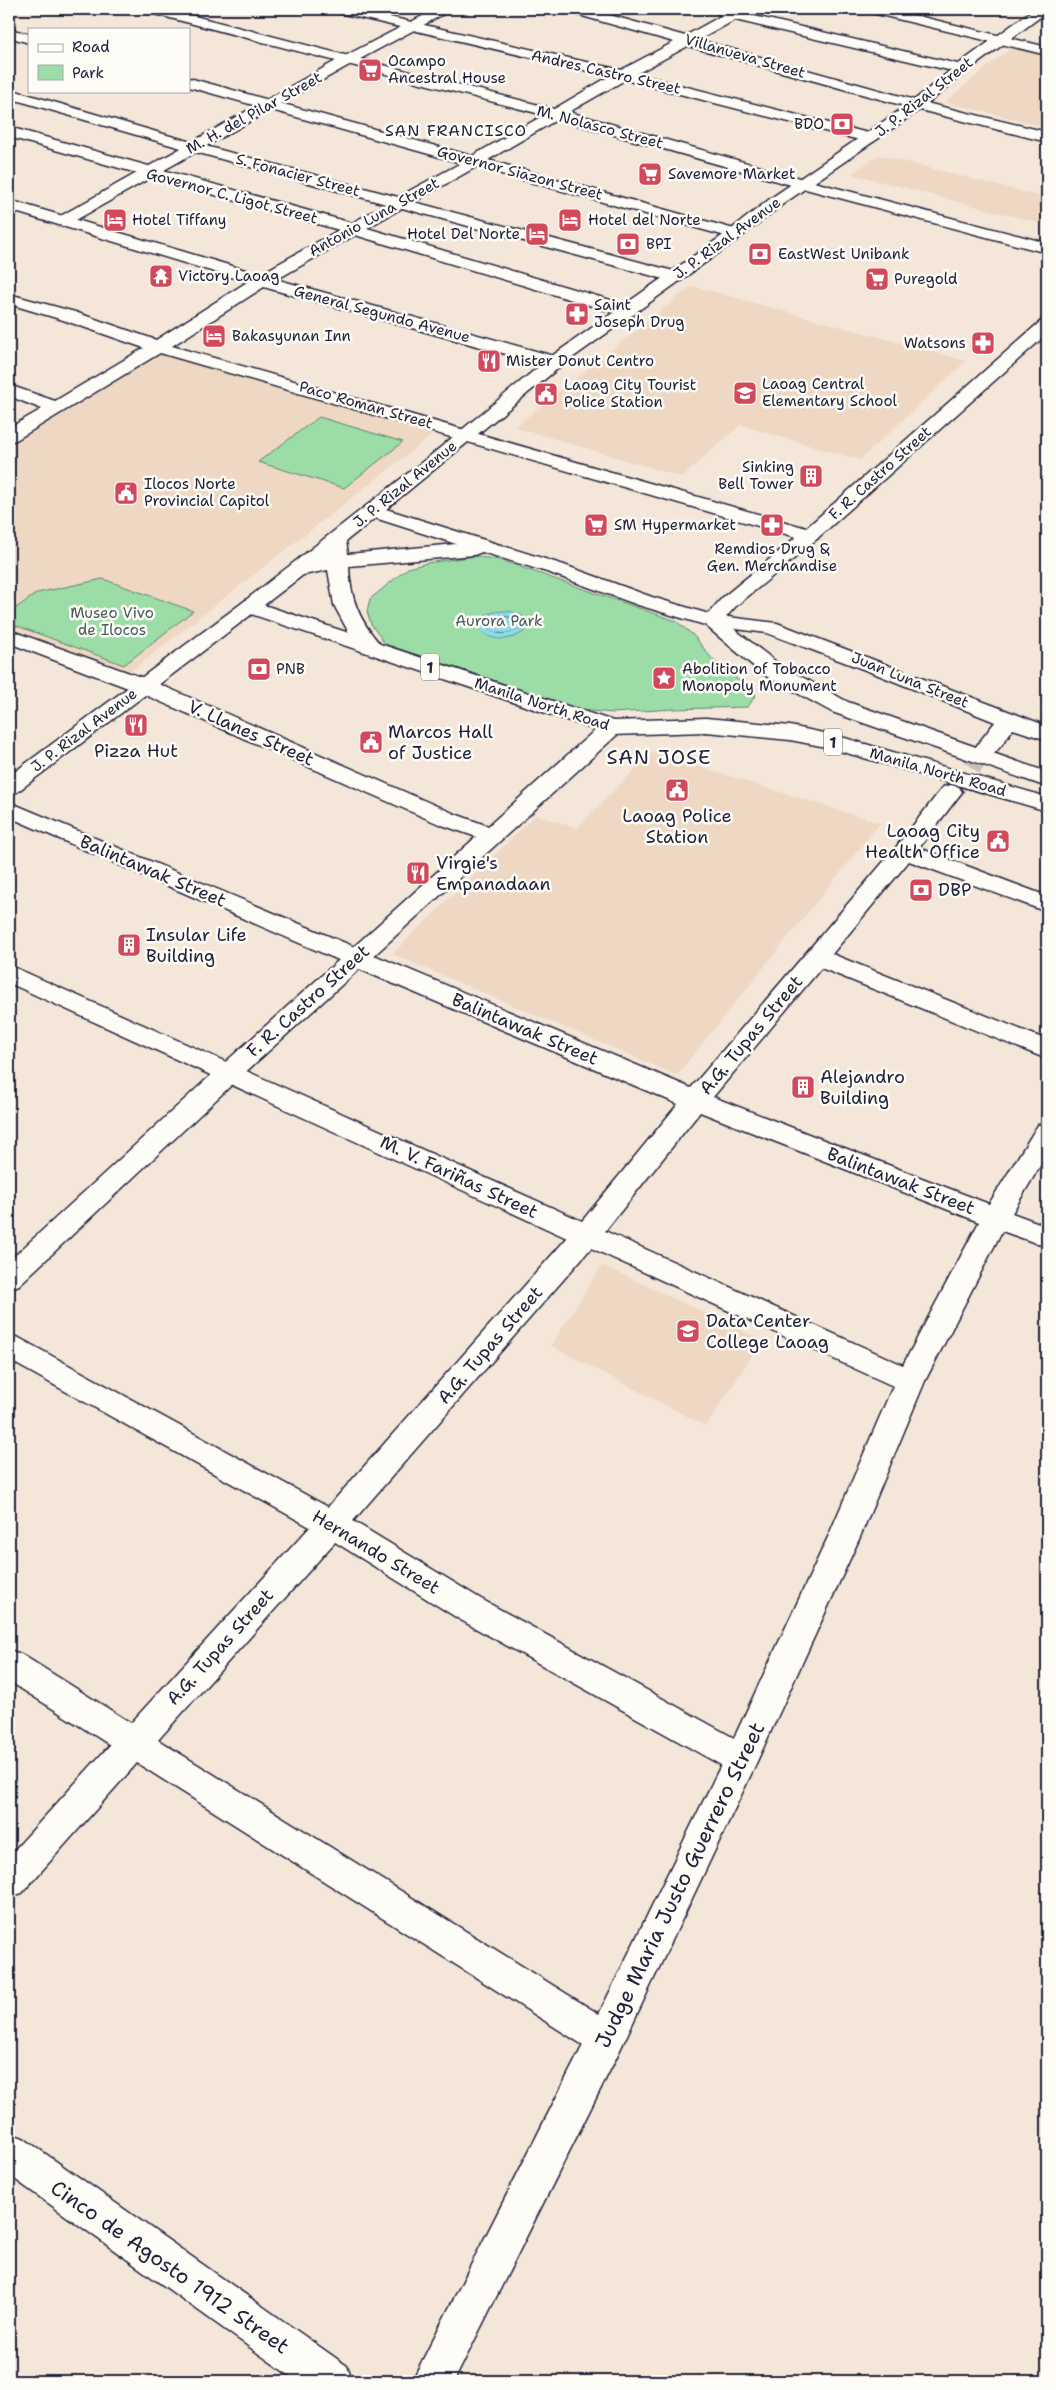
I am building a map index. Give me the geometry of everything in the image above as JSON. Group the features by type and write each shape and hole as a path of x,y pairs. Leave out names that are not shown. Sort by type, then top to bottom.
{"main road":[{"name":"M. Nolasco Street","path":"152,9 346,61 558,114 804,184 1047,248"},
{"name":"Andres Castro Street","path":"340,9 410,27 623,75 871,138"},
{"name":"M. H. del Pilar Street","path":"63,222 346,61 446,9"},
{"name":"Villanueva Street","path":"573,9 917,105 1047,137"},
{"path":"708,9 739,12 961,69"},
{"path":"873,9 1047,50"},
{"name":"J. P. Rizal Street","path":"804,184 917,105 961,69 1043,9"},
{"name":"Antonio Luna Street","path":"9,436 158,347 261,280 475,162 623,75 739,12"},
{"path":"9,34 28,39"},
{"name":"Governor Siazon Street","path":"190,82 735,234"},
{"name":"S. Fonacier Street","path":"9,93 193,147 675,277"},
{"name":"Governor C. Ligot Street","path":"9,132 147,173 353,229 628,311"},
{"name":"J. P. Rizal Avenue","path":"9,786 249,607 372,511 555,362 735,234 777,201 804,184"},
{"name":"General Segundo Avenue","path":"9,205 261,280 555,362"},
{"name":"Paco Roman Street","path":"9,299 69,316 158,347 466,434 810,535"},
{"name":"F. R. Castro Street","path":"712,621 729,602 810,535 1047,325"},
{"path":"9,390 57,408"},
{"name":"Manila North Road","path":"372,511 557,569 645,601 712,621 772,670 840,707 1047,780"},
{"path":"339,537 338,561 342,600 353,624 373,649"},
{"path":"296,570 338,561 411,552 492,548"},
{"name":"Manila North Road","path":"249,607 611,728 706,725 790,733 830,741 1047,804"},
{"name":"Juan Luna Street","path":"712,621 770,627 884,669 1047,734"},
{"name":"V. Llanes Street","path":"9,636 144,686 447,819 491,835"},
{"path":"982,753 1008,720"},
{"name":"F. R. Castro Street","path":"9,1278 354,958 611,728"},
{"name":"A.G. Tupas Street","path":"9,1881 332,1524 586,1234 905,851 951,792"},
{"name":"Balintawak Street","path":"9,809 354,958 695,1101 1047,1237"},
{"path":"905,851 1047,904"},
{"path":"817,957 1047,1050"},
{"name":"M. V. Fariñas Street","path":"9,973 910,1381"},
{"name":"Judge Maria Justo Guerrero Street","path":"432,2381 606,2039 742,1759 844,1537 910,1381 996,1218 1047,1132"},
{"name":"Hernando Street","path":"9,1346 332,1524 470,1609 742,1759"},
{"path":"9,1664 133,1744 606,2039"},
{"name":"Cinco de Agosto 1912 Street","path":"9,2152 332,2381"}],"shaded area":[{"path":"1012,47 1047,56 1047,127 945,102"},
{"path":"878,155 1047,198 1047,225 852,174"},
{"name":"Laoag Central Elementary School","path":"692,286 966,361 860,460 740,425 682,477 515,427"},
{"path":"159,348 437,431 126,675 9,629 9,442"},
{"path":"652,752 880,823 677,1075 392,954 536,815 577,828"},
{"path":"602,1265 762,1340 706,1426 551,1346"}],"green space":[{"path":"319,417 403,442 344,488 258,462"},
{"name":"Aurora Park","path":"475,556 500,560 676,621 693,635 713,660 756,694 748,707 613,713 582,710 385,644 371,624 367,611 370,599 408,568 427,563"},
{"name":"Museo Vivo de Ilocos","path":"103,579 193,611 124,665 9,623 9,613 37,593"}],"water":[{"path":"504,611 523,616 528,627 517,636 502,639 488,636 482,632 478,626 482,618 492,613"}],"tunnel":[{"path":"951,792 982,753"}],"place":[{"name":"Ocampo Ancestral House","path":"370,70"},
{"name":"BDO","path":"842,124"},
{"name":"Savemore Market","path":"650,174"},
{"name":"Hotel Tiffany","path":"115,220"},
{"name":"Hotel del Norte","path":"570,220"},
{"name":"Hotel Del Norte","path":"537,234"},
{"name":"BPI","path":"628,244"},
{"name":"EastWest Unibank","path":"760,254"},
{"name":"Victory Laoag","path":"161,276"},
{"name":"Puregold","path":"877,279"},
{"name":"Saint Joseph Drug","path":"577,314"},
{"name":"Bakasyunan Inn","path":"214,336"},
{"name":"Watsons","path":"983,343"},
{"name":"Mister Donut Centro","path":"489,361"},
{"name":"Laoag Central Elementary School","path":"745,393"},
{"name":"Laoag City Tourist Police Station","path":"546,394"},
{"name":"Sinking Bell Tower","path":"811,476"},
{"name":"Ilocos Norte Provincial Capitol","path":"126,493"},
{"name":"SM Hypermarket","path":"596,525"},
{"name":"Remdios Drug & Gen. Merchandise","path":"772,525"},
{"name":"PNB","path":"259,669"},
{"name":"Abolition of Tobacco Monopoly Monument","path":"664,678"},
{"name":"Pizza Hut","path":"136,725"},
{"name":"Marcos Hall of Justice","path":"371,742"},
{"name":"Laoag Police Station","path":"677,790"},
{"name":"Laoag City Health Office","path":"998,841"},
{"name":"Virgie's Empanadaan","path":"418,873"},
{"name":"DBP","path":"921,890"},
{"name":"Insular Life Building","path":"129,945"},
{"name":"Alejandro Building","path":"803,1087"},
{"name":"Data Center College Laoag","path":"688,1331"}],"district":[{"name":"SAN FRANCISCO","path":"456,130"},
{"name":"SAN JOSE","path":"659,757"}]}
